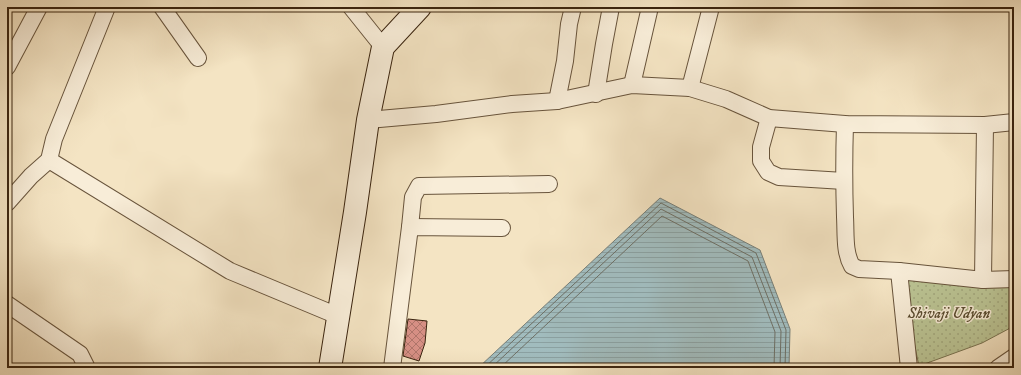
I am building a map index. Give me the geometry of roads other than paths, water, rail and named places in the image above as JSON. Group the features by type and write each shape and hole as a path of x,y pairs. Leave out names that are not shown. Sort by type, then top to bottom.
{"street":[{"path":"7,67 38,7"},
{"path":"7,203 31,176 49,160 54,139 107,7"},
{"path":"162,7 198,58"},
{"path":"351,7 383,47"},
{"path":"330,368 368,120 383,47 420,7"},
{"path":"557,101 573,7"},
{"path":"596,94 611,7"},
{"path":"632,85 650,7"},
{"path":"690,88 710,7"},
{"path":"368,120 436,114 512,104 557,101 596,94 632,85 690,88 726,99 769,118 845,124 985,125 1014,122"},
{"path":"769,118 762,147 761,161 768,172 779,177 844,181"},
{"path":"845,124 844,181 846,248 848,259 852,266 859,268 899,270 983,280 1014,279"},
{"path":"983,280 985,125"},
{"path":"49,160 230,271 338,316"},
{"path":"392,368 410,227 412,197 419,186 549,184"},
{"path":"410,227 502,228"},
{"path":"899,270 908,368"},
{"path":"7,304 80,354 86,366 85,368"},
{"path":"998,368 1014,357"}],"water":[{"path":"660,198 760,250 790,329 789,368 478,368"}],"park label":[{"name":"Shivaji Udyan","path":"949,313"}]}
